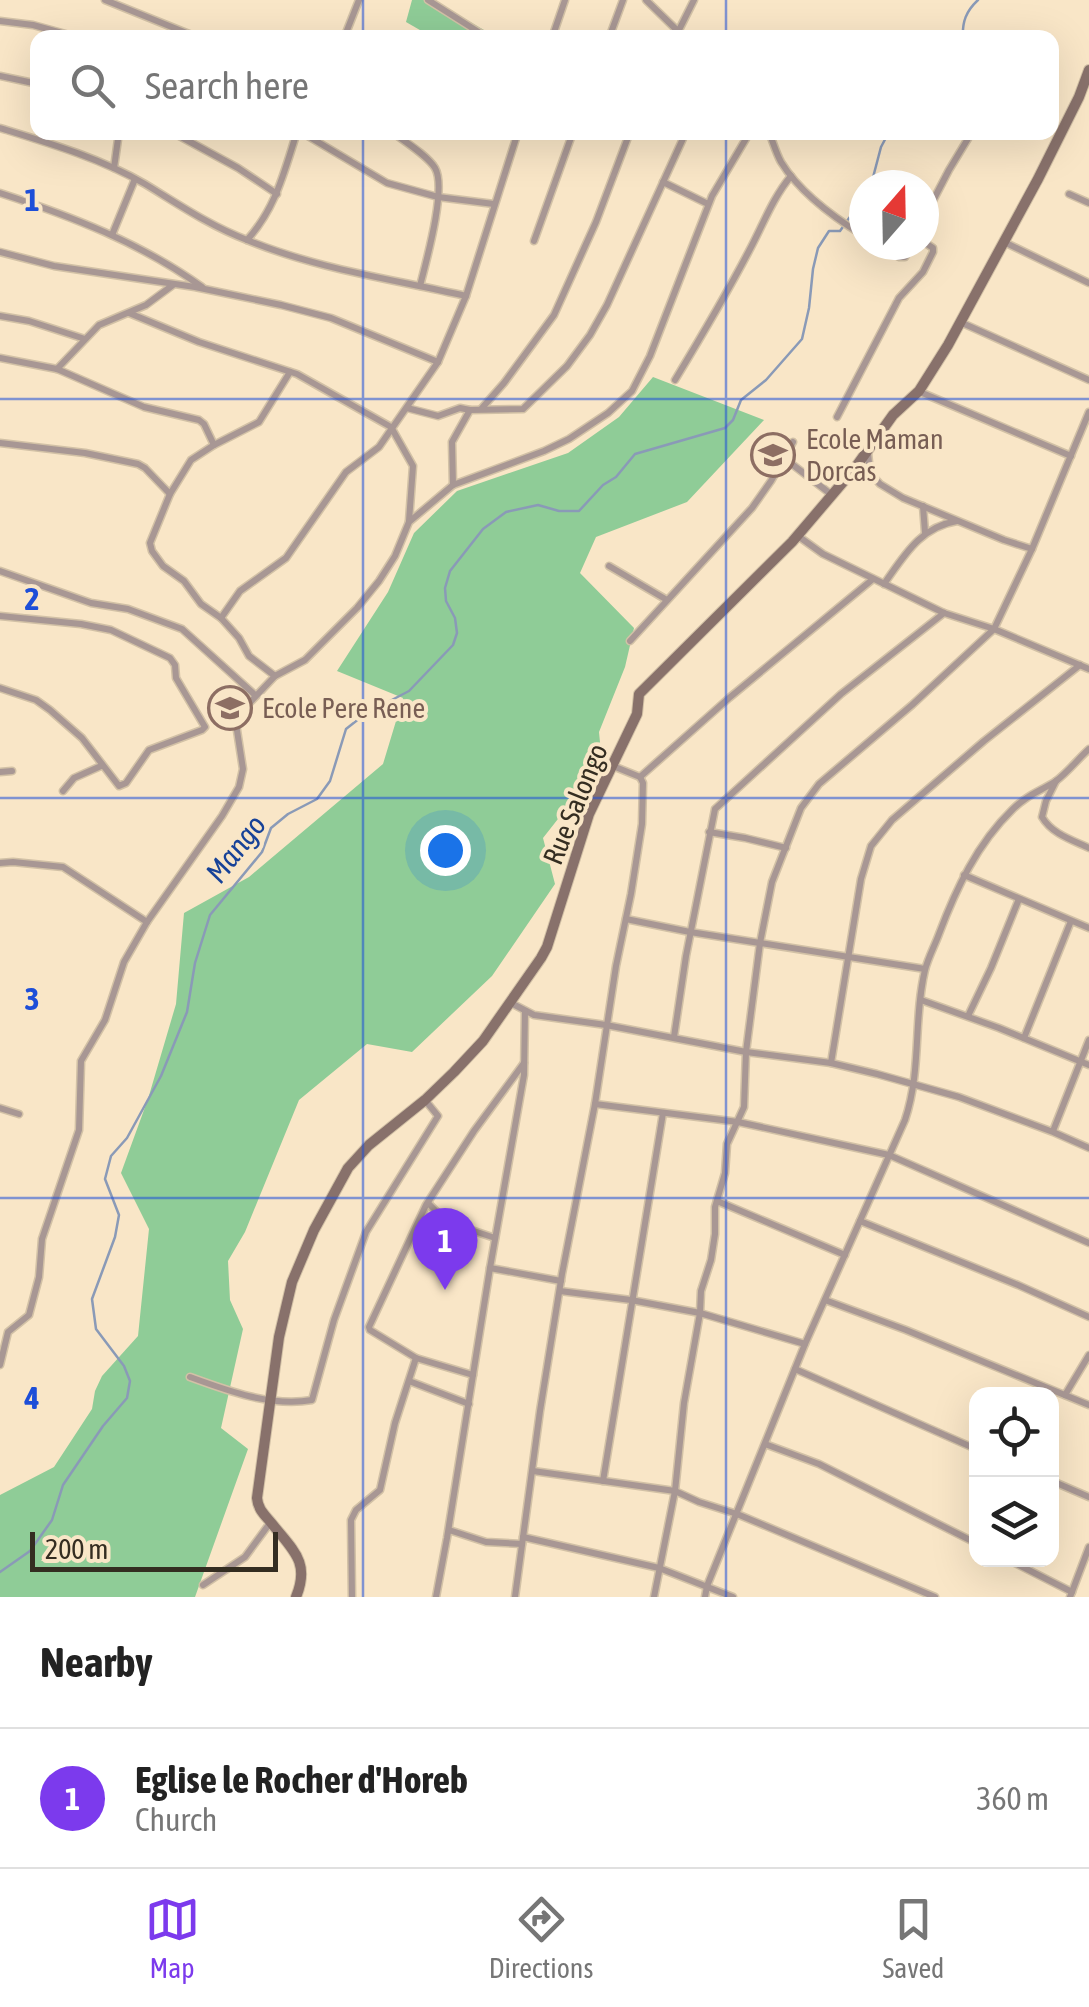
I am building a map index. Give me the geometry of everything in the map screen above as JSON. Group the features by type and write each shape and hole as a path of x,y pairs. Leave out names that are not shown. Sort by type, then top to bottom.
{"street":[{"path":"105,0 179,30"},
{"path":"347,30 360,0"},
{"path":"428,0 475,30"},
{"path":"555,30 565,0"},
{"path":"612,30 623,0"},
{"path":"646,0 673,30"},
{"path":"679,30 694,0"},
{"path":"0,21 51,30"},
{"name":"Rue Salongo","path":"296,1597 304,1576 301,1565 257,1504 279,1337 292,1282 322,1216 348,1168 374,1141 425,1100 482,1041 511,1002 546,947 589,814 637,714 637,700 643,690 798,536 868,452 893,415 919,392 1084,100 1089,70"},
{"path":"0,76 30,82"},
{"path":"0,128 30,138"},
{"path":"37,140 114,168 193,214 280,253 466,296"},
{"path":"114,168 118,140"},
{"path":"187,140 277,194"},
{"path":"247,240 266,218 296,140"},
{"path":"312,140 380,180 438,197 494,204"},
{"path":"401,140 436,170 438,197 420,286"},
{"path":"220,618 238,593 286,558 346,472 379,447 438,362 466,296 515,140"},
{"path":"534,241 570,140"},
{"path":"482,408 554,315 627,140"},
{"path":"406,408 438,416 460,408 523,409 567,366 590,336 682,140"},
{"path":"409,522 453,485 569,439 632,391 650,356 708,204 745,140"},
{"path":"772,140 791,176 849,228"},
{"path":"939,189 967,140"},
{"path":"675,380 791,176"},
{"path":"112,235 135,179"},
{"path":"664,182 708,204"},
{"path":"0,193 112,235 180,271 205,289"},
{"path":"1068,194 1089,203"},
{"path":"1004,242 1089,282"},
{"path":"0,252 54,266 261,300 328,318 438,362"},
{"path":"837,417 900,298 929,260"},
{"path":"57,370 99,325 150,303 174,284"},
{"path":"0,1365 8,1332 30,1315 39,1278 42,1239 79,1130 81,1060 105,1020 124,962 147,922 239,787 243,769 236,718 254,695 275,676 304,660 359,606 395,556 409,522 413,466 391,427 290,372 129,313"},
{"path":"0,316 29,320 85,339"},
{"path":"959,321 1089,380"},
{"path":"0,358 57,370 144,407 199,420 214,445"},
{"path":"275,676 250,656 220,618 201,604 184,581 163,566 150,548 170,494 191,460 259,422 290,372"},
{"path":"919,392 1071,456"},
{"path":"453,485 452,442 470,410"},
{"path":"654,1597 675,1491 684,1402 701,1291 711,1260 727,1144 744,1107 746,1052 771,886 801,808 819,784 994,629 1089,412"},
{"path":"0,442 138,464 170,494"},
{"path":"630,641 752,508 793,442"},
{"path":"868,452 870,473 890,492 1032,548"},
{"path":"784,458 832,494"},
{"path":"923,506 924,533"},
{"path":"884,584 924,533 934,526 958,521"},
{"path":"798,536 873,580 1089,669"},
{"path":"608,566 668,600"},
{"path":"0,571 91,603 125,608 182,628 254,695"},
{"path":"640,777 873,580"},
{"path":"674,1037 714,809 841,694 944,612"},
{"path":"0,616 111,630 174,661 176,678 205,726 149,750 121,786 115,784 82,738 36,700 3,689 0,701"},
{"path":"832,1063 864,862 871,846 880,832 974,749 1080,665"},
{"path":"1089,749 1057,780 1042,817 1056,832 1089,848"},
{"path":"64,791 76,776 102,766"},
{"path":"515,1597 561,1281 642,824 643,782 613,766"},
{"path":"0,772 12,771"},
{"path":"705,1597 805,1344 908,1109 914,1085 925,970 964,875 1009,812 1029,794 1057,780"},
{"path":"709,832 786,848"},
{"path":"0,863 63,868 147,922"},
{"path":"964,875 1089,928"},
{"path":"968,1016 1019,898"},
{"path":"626,919 925,970"},
{"path":"1024,1038 1072,920"},
{"path":"922,1000 1089,1065"},
{"path":"511,1002 534,1015 832,1063 959,1097 1089,1148"},
{"path":"436,1597 524,1062 524,1010"},
{"path":"1053,1132 1089,1040"},
{"path":"473,1375 416,1358 369,1327 428,1203 524,1062"},
{"path":"190,1377 270,1400 312,1400 334,1320 364,1236 438,1116 425,1100"},
{"path":"595,1104 738,1122 889,1155 1089,1243"},
{"path":"0,1108 19,1114"},
{"path":"604,1480 662,1113"},
{"path":"717,1201 845,1255"},
{"path":"428,1203 465,1228 496,1238"},
{"path":"860,1221 1089,1317"},
{"path":"490,1268 561,1281"},
{"path":"560,1291 700,1313 805,1344"},
{"path":"825,1300 1089,1405"},
{"path":"1065,1395 1089,1355"},
{"path":"352,1597 351,1520 356,1510 380,1490 395,1423 416,1358"},
{"path":"796,1370 969,1445"},
{"path":"408,1380 469,1404"},
{"path":"765,1444 819,1464 969,1539"},
{"path":"532,1470 675,1491 935,1597"},
{"path":"1059,1484 1089,1497"},
{"path":"203,1585 244,1557 271,1522"},
{"path":"448,1530 486,1542 522,1541 659,1568 733,1597"},
{"path":"1021,1567 1072,1594 1089,1548"}],"green space":[{"path":"412,0 432,0 484,30 420,30 406,22"},
{"path":"653,377 764,420 687,502 596,537 580,573 634,628 625,667 599,732 602,763 543,838 555,884 492,976 412,1052 367,1044 299,1100 245,1232 228,1261 230,1300 243,1329 221,1428 248,1449 195,1597 0,1597 0,1495 54,1467 92,1409 102,1376 138,1336 149,1229 121,1173 176,1004 184,913 249,877 383,764 403,698 337,671 388,592 414,533 457,491 568,453 619,417"}],"waterway":[{"name":"Mango","path":"963,30 970,8 978,0"},
{"name":"Mango","path":"875,170 885,140"},
{"name":"Mango","path":"0,1572 30,1551 52,1520 63,1485 127,1398 130,1381 124,1366 96,1329 92,1299 119,1215 105,1179 111,1156 127,1138 161,1076 187,1012 195,963 210,915 262,852 271,828 317,799 330,781 346,729 365,714 409,691 453,645 457,633 455,618 446,601 445,588 450,571 483,529 506,512 538,505 579,511 635,454 725,428 741,400 766,380 802,339 818,248 829,231 840,231 849,218"}],"place":[{"name":"Ecole Maman Dorcas","path":"773,455"},
{"name":"Ecole Pere Rene","path":"230,708"},
{"name":"Eglise le Rocher d'Horeb","path":"445,1290"}]}
